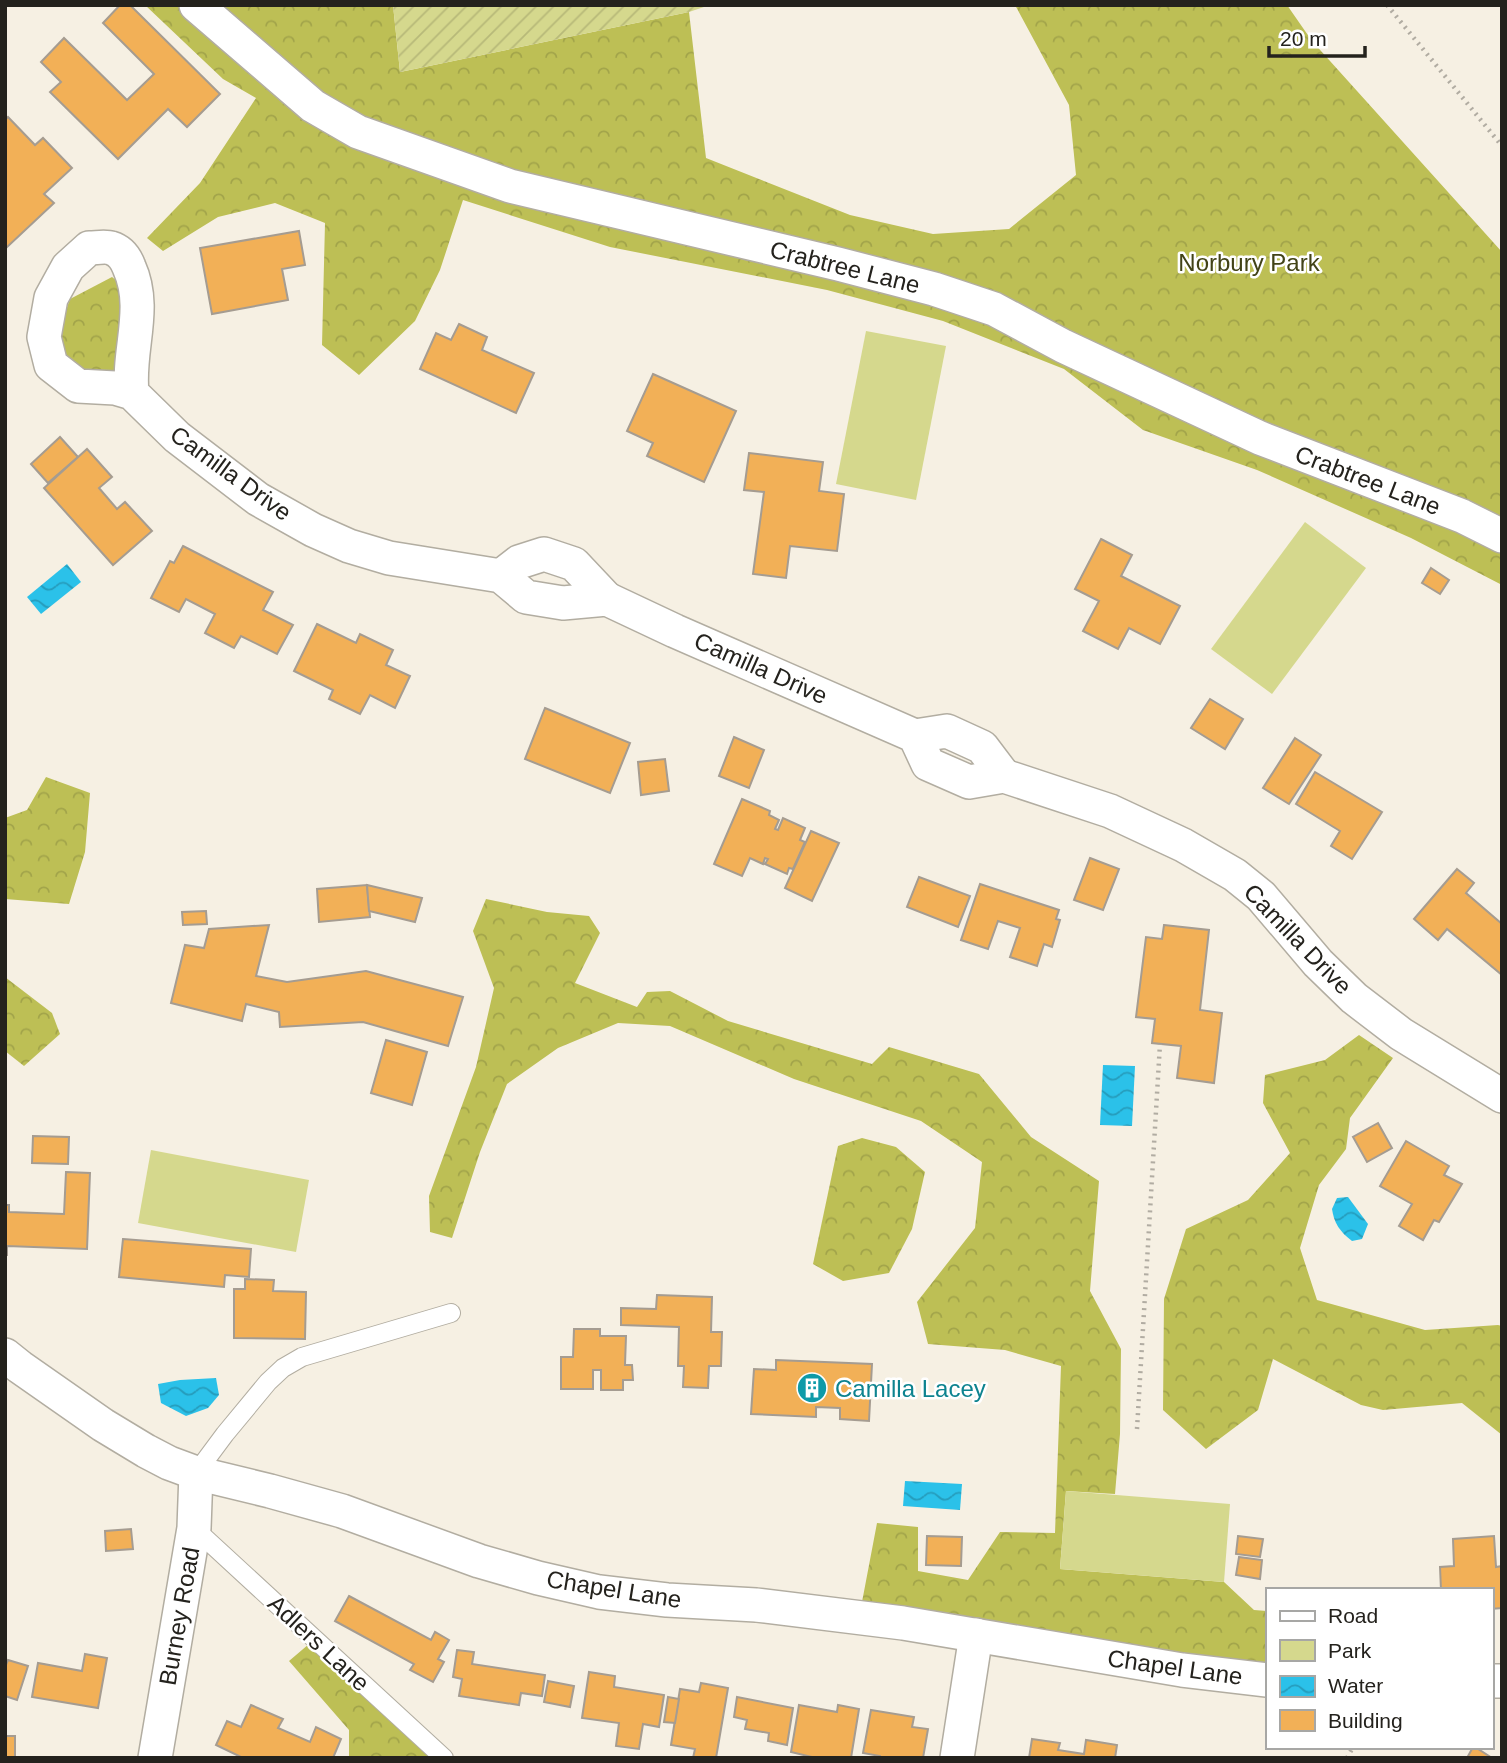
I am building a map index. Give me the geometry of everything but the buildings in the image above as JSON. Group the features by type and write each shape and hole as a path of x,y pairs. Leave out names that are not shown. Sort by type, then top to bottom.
{"street":[{"name":"Crabtree Lane","path":"197,5 313,106 358,132 510,186 838,264 934,289 994,309 1063,346 1260,439 1462,516 1502,536"},
{"name":"Camilla Drive","path":"132,393 177,437 258,499 313,530 349,546 389,558 501,576 526,597 563,603 607,599"},
{"name":"Camilla Drive","path":"501,576 519,562 544,554 574,564 607,599 915,736 928,764 969,782 1004,776 1110,811 1183,845 1235,875 1261,896 1318,963 1354,998 1401,1034 1502,1096"},
{"name":"Chapel Lane","path":"5,1355 114,1432 146,1451 196,1473 342,1511 479,1561 538,1578 598,1592 842,1615 1182,1671 1266,1680"},
{"name":"Burney Road","path":"155,1758 194,1528 196,1473"},
{"path":"957,1758 976,1635"}],"lane":[{"path":"196,1473 268,1382 283,1368 302,1357 451,1313"},
{"name":"Adlers Lane","path":"194,1528 443,1758"}],"path":[{"path":"1387,5 1502,146"},
{"path":"1137,1429 1160,1044"}],"green space":[{"name":"Norbury Park","path":"145,5 393,5 400,72 689,12 706,158 850,215 933,234 1009,229 1076,175 1069,105 1015,5 1287,5 1312,41 1502,252 1502,585 1411,538 1257,470 1143,430 1064,369 943,321 827,290 610,247 463,200 440,270 415,321 359,375 322,345 325,223 275,203 218,217 163,251 147,238 200,183 256,98 223,79"},
{"path":"393,5 710,5 689,12 400,72"},
{"path":"112,277 126,288 124,362 112,379 65,364 56,338 70,299"},
{"path":"866,331 946,346 916,500 836,484"},
{"path":"1305,522 1366,568 1272,694 1211,649"},
{"path":"46,777 90,793 85,852 69,904 5,899 5,818 27,810"},
{"path":"486,899 547,912 589,916 600,933 575,983 637,1007 647,992 670,991 728,1021 872,1064 889,1047 979,1074 1031,1137 1099,1181 1090,1291 1121,1349 1120,1434 1115,1494 1066,1491 1060,1569 1224,1582 1254,1610 1266,1611 1266,1667 862,1602 877,1523 918,1527 918,1571 968,1580 1000,1532 1055,1533 1061,1366 1005,1350 928,1344 917,1302 975,1228 982,1162 921,1121 794,1079 670,1026 618,1023 558,1048 507,1084 480,1152 452,1238 430,1232 429,1196 476,1067 494,988 473,931"},
{"path":"5,977 52,1013 60,1034 24,1066 5,1051"},
{"path":"1359,1035 1393,1058 1350,1118 1346,1149 1319,1185 1300,1248 1317,1300 1425,1330 1502,1326 1502,1435 1462,1403 1383,1410 1361,1405 1273,1359 1258,1410 1206,1449 1163,1410 1164,1299 1186,1229 1248,1200 1290,1153 1263,1103 1265,1075 1325,1060"},
{"path":"862,1138 896,1147 925,1172 912,1229 889,1273 843,1281 813,1264 838,1146"},
{"path":"151,1150 309,1180 296,1252 138,1223"},
{"path":"1066,1491 1230,1504 1224,1582 1060,1569"},
{"path":"309,1644 430,1758 349,1758 349,1730 289,1661"}],"water":[{"path":"67,564 81,582 41,614 27,597"},
{"path":"1103,1065 1135,1066 1132,1126 1100,1125"},
{"path":"1348,1197 1368,1224 1362,1239 1352,1241 1341,1231 1334,1219 1332,1209 1337,1198"},
{"path":"216,1378 219,1395 208,1408 186,1416 161,1403 158,1384"},
{"path":"905,1481 962,1484 960,1510 903,1506"}],"place":[{"name":"Camilla Lacey","path":"812,1388"}]}
